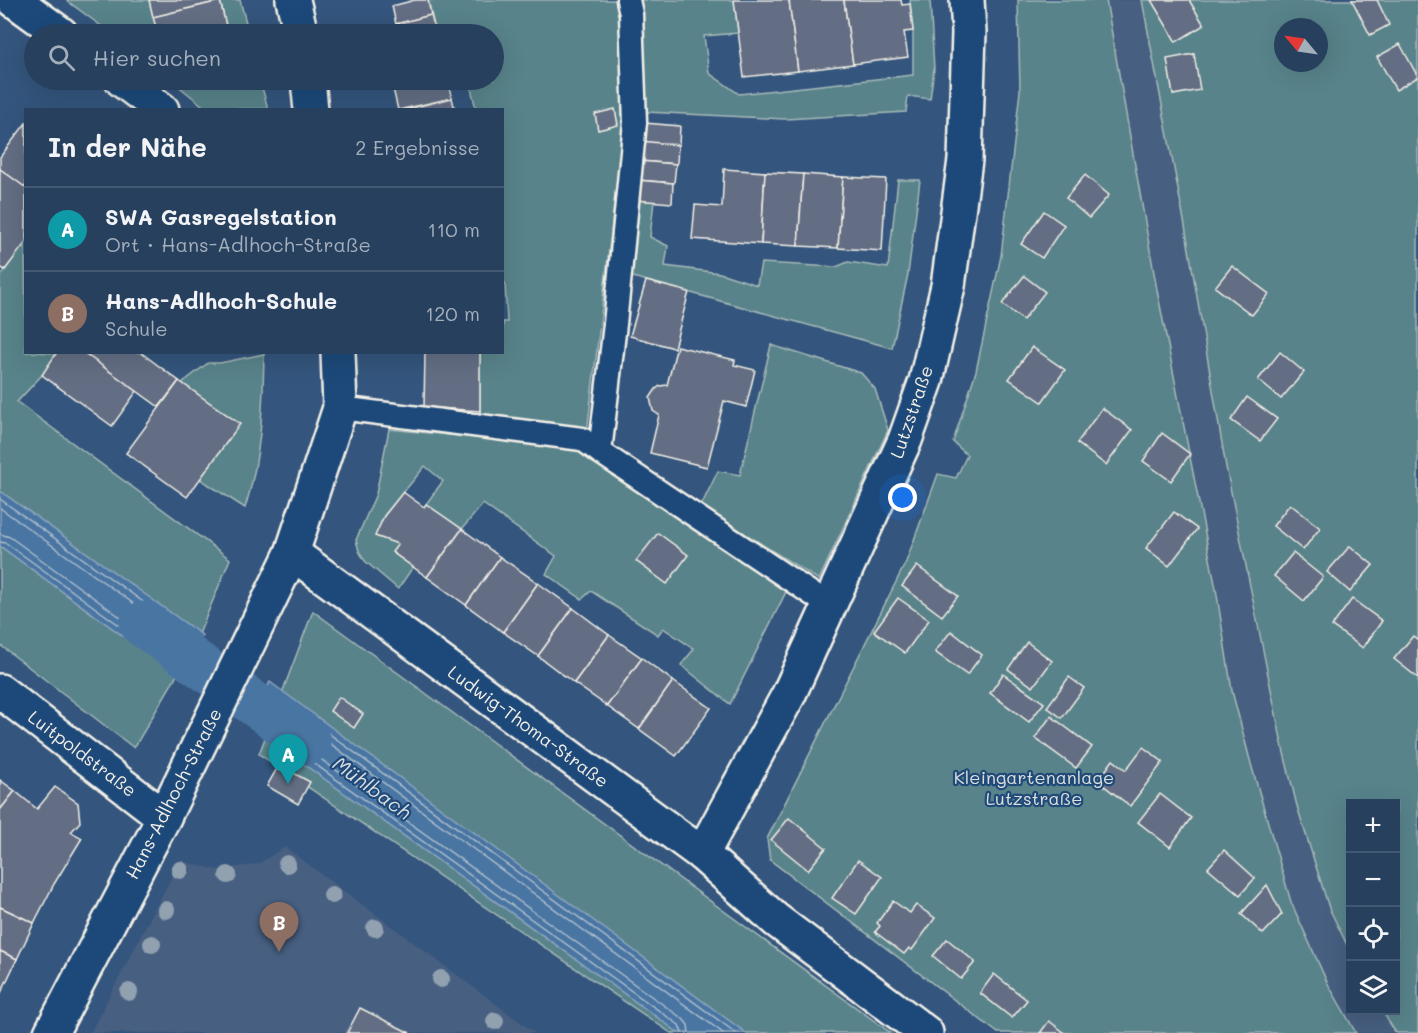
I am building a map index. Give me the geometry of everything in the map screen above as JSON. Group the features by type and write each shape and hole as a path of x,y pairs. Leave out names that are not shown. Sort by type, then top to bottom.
{"street":[{"path":"14,0 47,24"},
{"path":"293,0 299,24"},
{"name":"Lutzstraße","path":"702,854 789,694 905,440 926,381 948,286 965,160 969,32 967,0"},
{"path":"135,90 159,108"},
{"path":"309,90 311,108"},
{"path":"292,553 340,408 338,354"},
{"name":"Hans-Adlhoch-Straße","path":"51,1033 164,817 292,553"},
{"name":"Ludwig-Thoma-Straße","path":"292,553 702,854 776,920 926,1033"},
{"name":"Luitpoldstraße","path":"0,691 164,817"}],"lane":[{"path":"600,452 635,122 631,14 628,0"},
{"path":"340,408 582,439 830,606"}],"shaded area":[{"path":"1106,0 1142,0 1185,226 1226,467 1261,646 1329,908 1346,943 1346,1015 1385,1015 1396,1033 1356,1033 1327,982 1291,902 1232,691 1216,589 1157,290"},
{"path":"285,847 535,1033 90,1033 180,861 218,870 258,864"}],"green space":[{"path":"66,0 149,0 155,24 98,24"},
{"path":"220,0 240,0 246,24 226,24"},
{"path":"428,0 618,0 622,22 626,107 587,432 480,421 480,354 504,354 504,322 507,322 504,283 504,108 476,108 471,90 504,90 504,24 434,24"},
{"path":"639,0 734,0 738,33 704,36 709,73 739,94 913,75 910,0 930,0 934,69 930,99 908,96 906,112 785,119 646,112"},
{"name":"Kleingartenanlage Lutzstraße","path":"1018,0 1106,0 1157,290 1216,589 1232,691 1291,902 1327,982 1356,1033 998,1033 770,860 767,839 906,562 938,474 956,478 967,455 953,442 976,371 1001,256 1020,91"},
{"path":"1142,0 1418,0 1418,1033 1396,1033 1385,1015 1400,1015 1400,799 1346,799 1346,943 1329,908 1297,806 1283,749 1226,467 1185,226"},
{"path":"183,90 263,90 268,108 206,108"},
{"path":"898,180 920,180 908,274 892,348 629,276 635,200 654,201 650,237 668,246 665,266 720,273 757,285 761,263 836,267 848,262 888,268"},
{"path":"24,243 24,354 56,354 42,375 17,402 230,559 199,634 0,491 0,277"},
{"path":"771,345 861,373 875,389 888,430 819,580 701,506 718,471 740,475"},
{"path":"264,354 258,451 245,508 200,479 239,424 182,383 208,363 220,363"},
{"path":"389,429 580,448 786,592 730,704 681,665 694,649 663,628 658,635 591,591 582,599 546,574 556,556 483,504 462,529 426,504 443,481 425,466 384,516 376,536 398,544 393,553 413,567 398,589 365,561 356,540 376,494"},
{"path":"0,546 177,675 134,748 0,645"},
{"path":"313,611 891,1033 671,1033 259,754"}],"water":[{"path":"0,491 202,635 182,679 0,546"},
{"path":"270,682 746,1033 679,1033 249,725"}],"building":[{"path":"149,0 219,0 220,1 153,17"},
{"path":"415,0 428,0 431,15 396,24 392,6"},
{"path":"734,0 789,0 798,71 744,77"},
{"path":"789,0 844,0 853,64 798,71"},
{"path":"844,0 901,0 902,5 910,4 913,31 904,32 908,57 853,64"},
{"path":"1151,0 1189,0 1204,25 1176,42"},
{"path":"1352,0 1377,0 1389,25 1370,35"},
{"path":"220,1 226,24 155,24 153,17"},
{"path":"431,15 433,24 396,24"},
{"path":"1400,44 1418,77 1396,90 1377,57"},
{"path":"1194,54 1200,90 1173,95 1167,59"},
{"path":"393,90 450,90 452,98 407,108 398,108"},
{"path":"452,98 454,108 412,108"},
{"path":"615,109 618,125 598,130 595,114"},
{"path":"644,123 680,126 679,145 643,142"},
{"path":"24,126 24,187 0,169 0,157"},
{"path":"641,141 678,145 677,164 640,161"},
{"path":"639,161 676,164 674,183 638,180"},
{"path":"0,169 24,187 24,245 5,270 0,267"},
{"path":"724,169 765,172 761,244 692,239 695,205 722,207"},
{"path":"765,172 803,174 798,246 761,244"},
{"path":"803,174 843,177 838,248 798,246"},
{"path":"1085,175 1109,195 1089,218 1066,198"},
{"path":"843,177 886,179 882,251 838,248"},
{"path":"636,180 673,183 672,203 635,200"},
{"path":"1044,211 1064,225 1042,258 1021,244"},
{"path":"1232,266 1269,294 1252,315 1215,287"},
{"path":"1024,276 1045,292 1023,320 1002,304"},
{"path":"646,281 689,292 674,348 630,336"},
{"path":"677,346 735,360 734,365 755,370 746,407 724,401 707,467 650,453 659,415 653,411 650,398 656,389 667,385"},
{"path":"1032,347 1065,370 1042,402 1009,379"},
{"path":"1280,352 1304,372 1281,399 1258,380"},
{"path":"56,354 86,354 137,391 112,426 42,375"},
{"path":"86,354 143,354 179,381 159,407"},
{"path":"425,354 480,354 480,411 424,407"},
{"path":"179,381 240,424 187,497 126,453"},
{"path":"1247,397 1277,419 1260,441 1231,420"},
{"path":"1102,408 1132,430 1106,465 1077,443"},
{"path":"1162,433 1190,454 1171,481 1143,461"},
{"path":"403,492 424,507 426,504 462,529 427,577 392,552 398,544 375,536 384,516"},
{"path":"1290,504 1320,528 1303,550 1273,526"},
{"path":"1174,512 1197,529 1169,566 1146,548"},
{"path":"462,529 500,557 466,605 427,577"},
{"path":"658,533 688,555 667,584 636,561"},
{"path":"1350,546 1373,565 1350,592 1327,572"},
{"path":"1293,553 1323,577 1304,601 1274,576"},
{"path":"500,557 538,583 503,632 466,605"},
{"path":"917,566 958,596 942,616 902,586"},
{"path":"538,583 573,608 538,656 503,632"},
{"path":"898,598 929,620 905,653 874,631"},
{"path":"1352,599 1382,621 1363,648 1332,626"},
{"path":"573,608 609,635 574,683 538,656"},
{"path":"951,631 982,655 967,675 935,652"},
{"path":"609,635 642,658 607,706 574,683"},
{"path":"1413,636 1418,640 1418,678 1394,659"},
{"path":"1027,642 1052,661 1033,687 1008,669"},
{"path":"642,658 673,681 639,729 607,706"},
{"path":"1003,674 1044,703 1029,722 990,693"},
{"path":"1069,677 1084,688 1062,718 1047,707"},
{"path":"673,681 711,708 676,756 639,729"},
{"path":"339,697 363,714 354,728 330,711"},
{"path":"1051,716 1092,747 1076,768 1035,738"},
{"path":"1143,747 1163,762 1130,806 1098,781 1113,760 1126,770"},
{"path":"279,765 310,782 298,804 267,786"},
{"path":"0,780 15,791 0,810"},
{"path":"55,787 78,803 80,822 71,832 82,838 34,923 0,907 0,810 15,791 37,809"},
{"path":"1160,794 1191,818 1170,847 1138,822"},
{"path":"789,818 826,848 808,870 771,840"},
{"path":"1224,850 1255,878 1240,895 1208,868"},
{"path":"858,860 882,877 856,914 832,898"},
{"path":"1267,885 1282,914 1263,934 1241,914"},
{"path":"893,901 910,913 916,905 935,918 912,950 909,948 904,954 875,932 880,926 877,923"},
{"path":"0,907 34,923 17,959 0,951"},
{"path":"947,939 975,962 961,979 933,956"},
{"path":"0,951 17,959 0,995"},
{"path":"994,974 1027,1000 1012,1018 980,993"},
{"path":"360,1008 410,1033 347,1033"},
{"path":"1049,1021 1065,1033 1040,1033"}],"waterway":[{"name":"Mühlbach","path":"142,624 308,742"}],"place":[{"name":"SWA Gasregelstation","path":"288,784"},
{"name":"Hans-Adlhoch-Schule","path":"279,952"}]}
